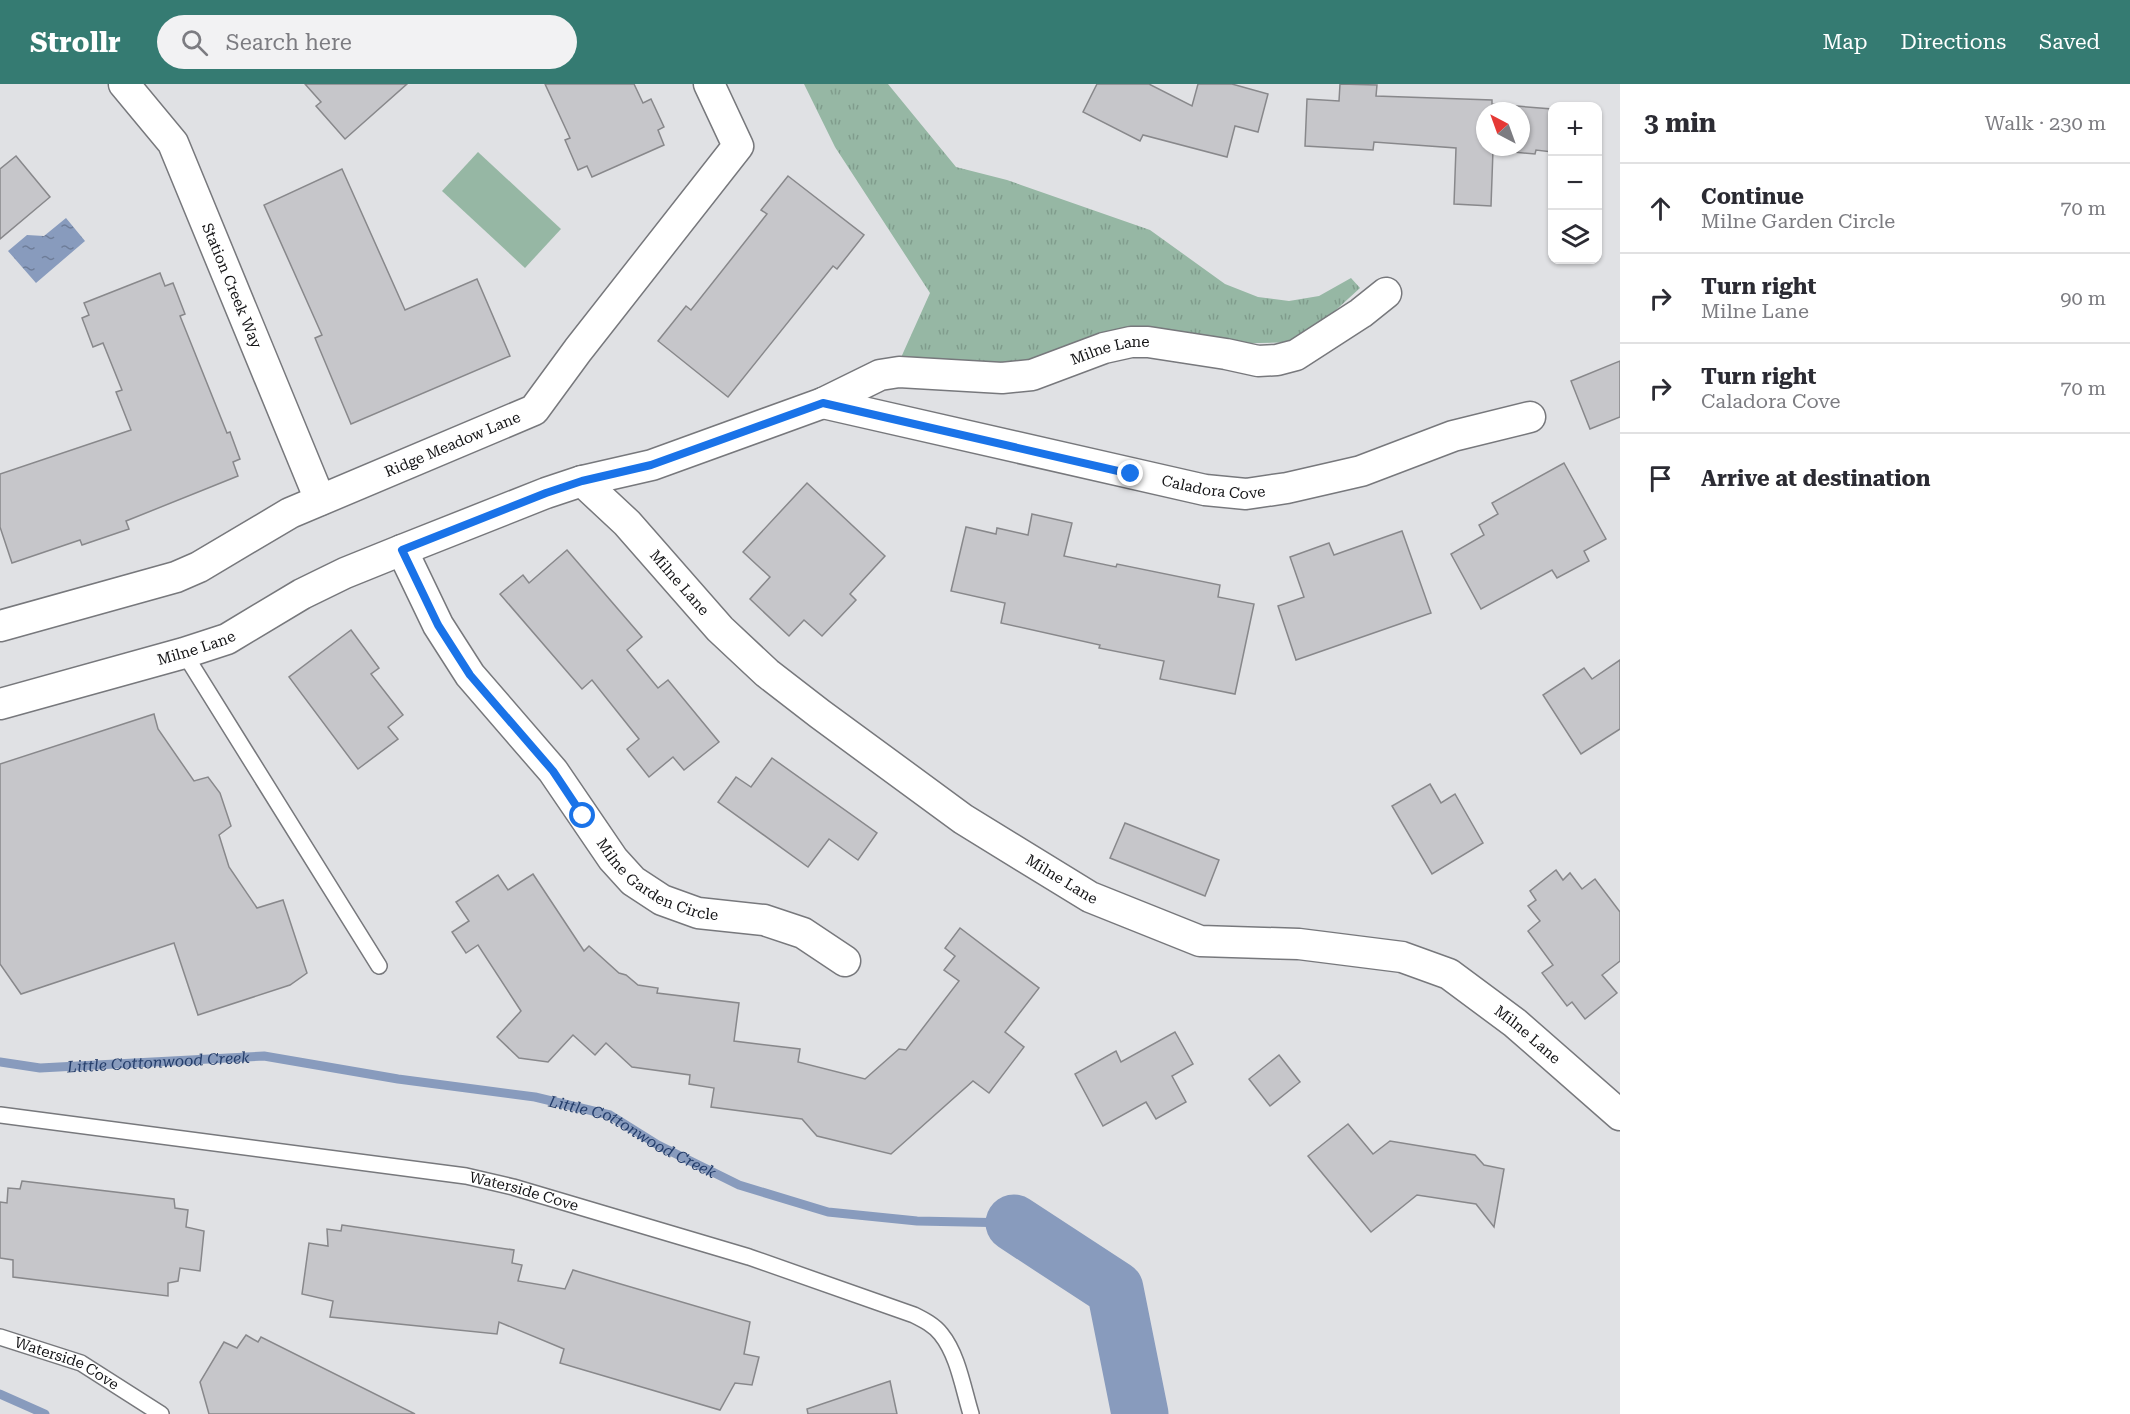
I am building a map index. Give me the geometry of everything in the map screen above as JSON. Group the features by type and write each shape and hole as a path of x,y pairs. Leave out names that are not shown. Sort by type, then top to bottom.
{"street":[{"name":"Station Creek Way","path":"124,84 173,143 320,500"},
{"name":"Ridge Meadow Lane","path":"0,626 176,577 199,567 290,513 534,410 578,350 738,146 710,84"},
{"name":"Milne Lane","path":"0,704 227,639 302,594 345,573 582,481 651,465 823,403 880,375 899,372 1002,378 1032,375 1104,348 1131,342 1148,342 1215,352 1258,361 1277,360 1296,355 1361,313 1386,293"},
{"name":"Caladora Cove","path":"823,403 1205,490 1246,494 1287,488 1361,471 1453,436 1530,417"},
{"name":"Milne Lane","path":"582,481 627,523 720,629 767,673 963,819 1090,897 1200,941 1299,944 1402,957 1449,974 1515,1023 1620,1115"},
{"name":"Milne Garden Circle","path":"402,550 438,625 470,675 553,771 613,859 633,881 662,900 698,913 764,920 803,933 845,961"}],"lane":[{"path":"184,653 379,966"},
{"name":"Waterside Cove","path":"0,1115 466,1176 513,1187 749,1257 914,1315 928,1322 941,1333 952,1351 971,1414"},
{"name":"Waterside Cove","path":"0,1337 81,1363 161,1414"}],"green space":[{"path":"804,84 888,84 956,167 1007,180 1150,230 1225,284 1258,297 1289,301 1319,296 1351,278 1360,288 1301,342 1210,344 1056,358 994,370 899,362 930,293 835,147"},
{"path":"478,152 561,229 525,268 442,191"}],"water":[{"path":"66,218 85,241 36,283 8,251 27,235 44,236"}],"building":[{"path":"305,84 407,84 345,139 316,106 321,102"},
{"path":"545,84 634,84 643,103 651,99 664,127 658,130 664,145 592,177 587,166 578,170 565,140 570,138"},
{"path":"1097,84 1149,84 1192,106 1198,84 1232,84 1268,94 1258,132 1235,126 1227,157 1143,135 1140,141 1083,112"},
{"path":"1340,84 1377,85 1376,96 1492,100 1492,102 1476,102 1476,156 1493,156 1491,206 1454,204 1456,148 1374,142 1373,150 1305,146 1307,99 1339,101"},
{"path":"1530,107 1548,109 1548,152 1536,150 1535,154 1530,154"},
{"path":"16,156 50,197 0,239 0,169"},
{"path":"342,169 405,310 477,279 510,356 351,424 315,338 322,335 264,205"},
{"path":"788,176 864,235 837,269 833,266 728,397 658,341 686,306 691,310 767,214 761,210"},
{"path":"160,273 165,286 173,283 185,314 180,316 227,433 230,432 240,459 233,462 238,476 126,521 129,529 82,545 80,540 12,563 0,527 0,474 131,430 116,392 122,390 103,343 93,347 82,318 89,315 84,303"},
{"path":"1620,361 1620,417 1590,429 1571,381"},
{"path":"1564,463 1606,539 1584,551 1589,561 1557,578 1552,570 1481,609 1451,554 1484,535 1479,525 1498,514 1492,503"},
{"path":"807,483 885,556 850,594 856,600 822,636 804,620 789,636 750,599 770,577 743,552"},
{"path":"1032,514 1072,523 1064,556 1116,567 1117,564 1220,585 1218,597 1254,604 1235,694 1160,679 1164,661 1099,648 1100,645 1001,623 1005,603 951,591 966,527 996,534 997,528 1028,535"},
{"path":"1402,531 1431,613 1296,660 1278,606 1304,597 1290,557 1329,543 1334,555"},
{"path":"567,550 642,637 627,650 658,688 668,680 719,742 684,770 673,757 649,777 627,749 639,739 592,680 582,689 500,594 523,575 529,583"},
{"path":"351,630 379,668 371,674 403,715 388,727 398,739 358,769 289,677"},
{"path":"1620,660 1620,729 1581,754 1543,695 1584,668 1592,679"},
{"path":"154,714 158,729 194,781 208,777 220,793 231,826 219,835 229,867 257,908 283,900 307,973 290,985 198,1015 174,943 21,994 0,964 0,764"},
{"path":"772,758 877,833 858,860 829,839 808,867 718,802 736,777 751,787"},
{"path":"1430,784 1441,803 1455,794 1483,843 1432,874 1392,806"},
{"path":"1125,823 1219,860 1205,896 1110,858"},
{"path":"1556,870 1563,880 1570,873 1582,889 1595,879 1620,912 1620,961 1602,975 1617,993 1585,1019 1572,1002 1567,1006 1542,973 1553,965 1528,931 1540,921 1528,906 1536,900 1530,891"},
{"path":"533,874 584,951 589,946 619,973 626,975 638,985 658,988 657,993 739,1003 734,1041 800,1049 798,1062 865,1079 899,1049 906,1050 959,981 944,970 955,956 945,948 960,928 1039,988 1005,1032 1024,1047 989,1093 973,1081 891,1154 817,1136 802,1119 711,1107 714,1088 689,1084 690,1075 632,1067 606,1043 595,1055 573,1035 548,1062 519,1058 497,1037 521,1011 478,945 466,953 452,932 469,921 456,902 498,875 508,890"},
{"path":"1175,1032 1193,1064 1172,1076 1186,1102 1156,1119 1146,1102 1103,1126 1075,1074 1116,1051 1121,1062"},
{"path":"1279,1055 1300,1082 1270,1106 1249,1079"},
{"path":"1348,1124 1373,1154 1390,1141 1475,1155 1484,1165 1504,1169 1494,1227 1476,1204 1417,1195 1371,1232 1308,1156"},
{"path":"22,1181 174,1199 175,1208 188,1210 186,1227 204,1231 200,1271 180,1268 178,1281 168,1283 168,1296 13,1277 13,1260 0,1258 0,1202 7,1203 8,1188 20,1189"},
{"path":"342,1225 514,1250 512,1263 522,1265 518,1281 565,1289 573,1270 750,1322 744,1354 759,1357 752,1385 735,1383 720,1410 560,1363 564,1349 499,1322 497,1334 330,1317 333,1301 302,1294 309,1243 328,1246 327,1229 341,1231"},
{"path":"246,1335 258,1342 261,1337 415,1414 209,1414 200,1382 224,1342 237,1348"},
{"path":"890,1381 897,1414 808,1414 807,1409"}],"waterway":[{"name":"Little Cottonwood Creek","path":"0,1062 40,1068 264,1056 398,1079 535,1097 610,1115 658,1145 739,1185 828,1212 917,1221 1014,1223"},
{"name":"Little Cottonwood Creek","path":"1014,1223 1115,1289 1140,1414"},
{"path":"0,1394 45,1414"}],"route":[{"path":"583,816 553,771 470,675 438,625 402,550 546,493 582,481 651,465 823,403 1131,474"}]}
